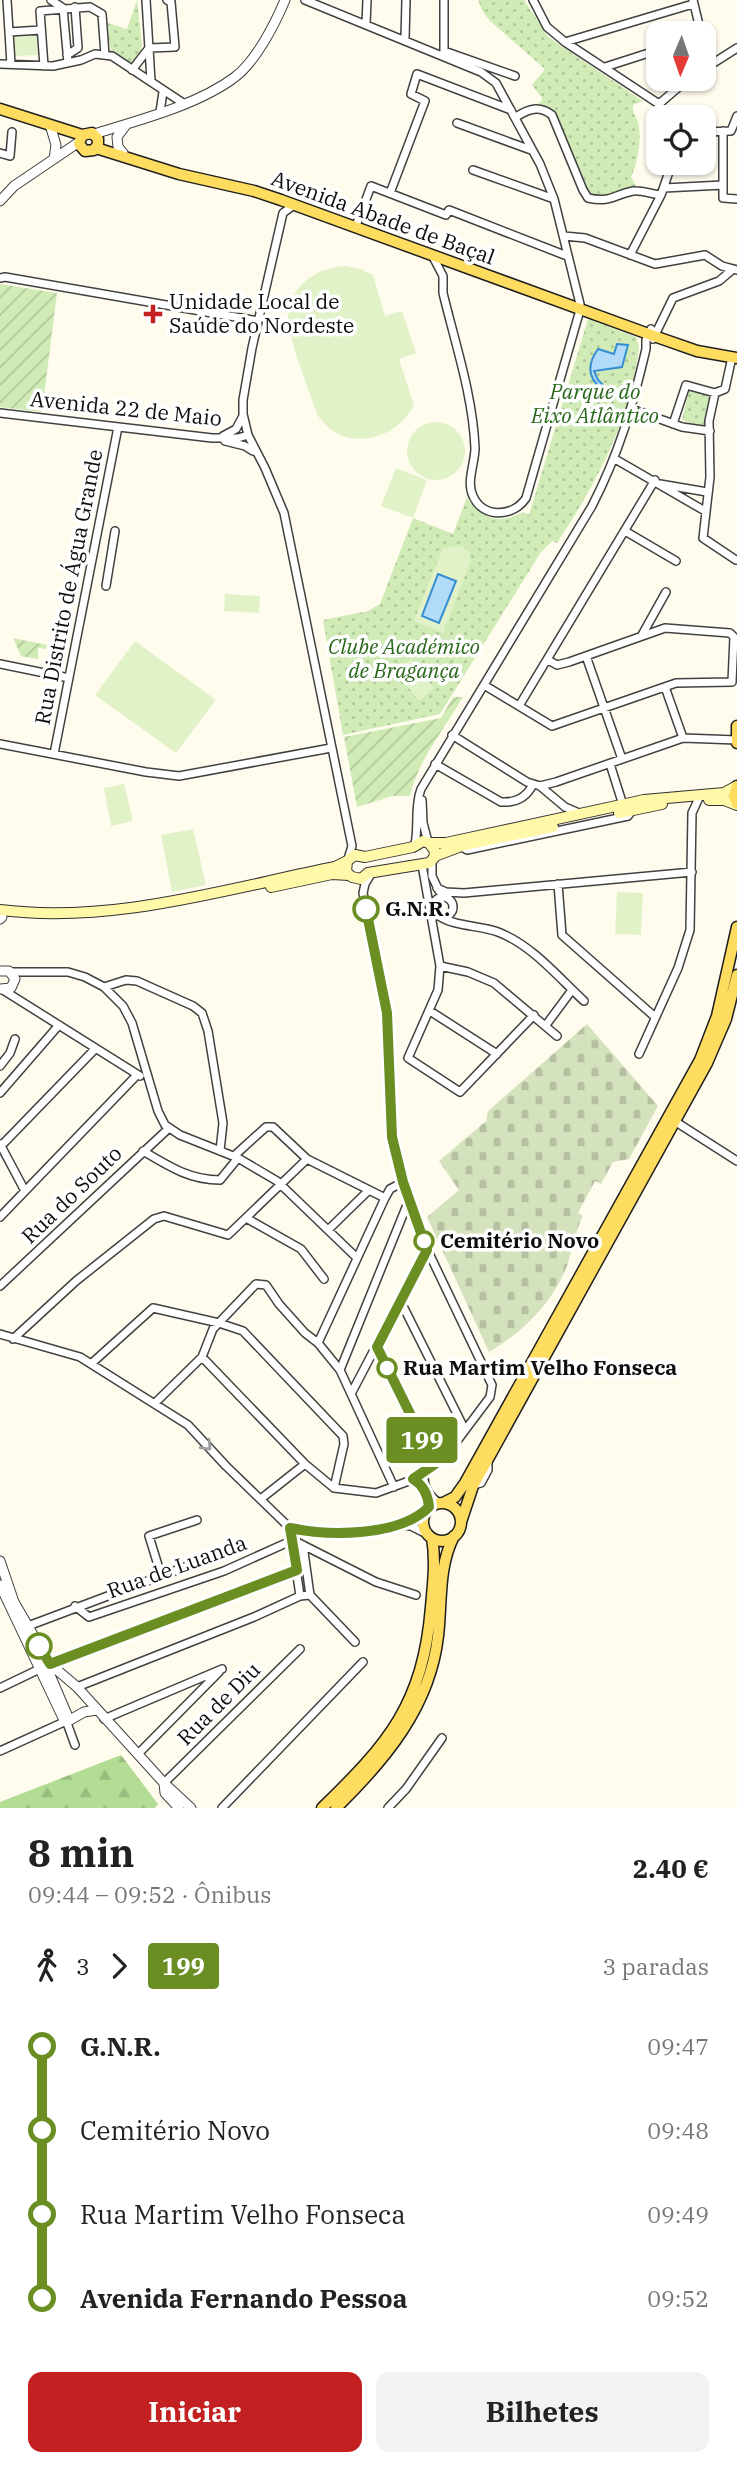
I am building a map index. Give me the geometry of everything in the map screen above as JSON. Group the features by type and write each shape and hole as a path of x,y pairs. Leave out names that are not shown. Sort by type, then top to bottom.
{"main road":[{"name":"Avenida Abade de Baçal","path":"0,111 75,136 91,151 97,141"},
{"name":"Avenida Abade de Baçal","path":"0,111 81,142"},
{"name":"Avenida Abade de Baçal","path":"81,142 87,133 97,141 123,153 217,181"},
{"name":"Avenida Abade de Baçal","path":"97,141 178,174 255,187 287,202 654,335 735,356"},
{"name":"Avenida Abade de Baçal","path":"287,202 357,223 435,254"},
{"path":"737,726 737,741"},
{"path":"1,916 61,919 150,912 332,874 361,879 372,872 430,860 460,846 686,794 724,793 737,786"},
{"path":"737,786 734,796 737,805"},
{"path":"1,916 134,908 335,867 359,855 365,858 413,847 423,841 446,843 627,808 720,799 737,805"},
{"path":"428,842 433,846 430,860"},
{"path":"348,860 345,868 350,876"},
{"path":"322,1808 375,1752 408,1705 420,1675 428,1639 435,1555 423,1521 435,1506 455,1497 465,1483 700,1060 717,1016 737,927"},
{"path":"336,1808 391,1750 416,1709 438,1640 443,1565 473,1486 707,1063 726,1019 736,981"},
{"path":"435,1506 455,1507 461,1522"},
{"path":"430,1536 444,1541 454,1536"}],"street":[{"path":"7,0 11,64"},
{"path":"51,0 63,8"},
{"path":"146,0 152,81"},
{"path":"149,48 175,47 173,10 171,2 167,0"},
{"path":"97,141 127,124 222,85 244,68 276,21 285,0"},
{"path":"305,0 328,4 366,24 444,54 515,76"},
{"path":"366,24 367,0"},
{"path":"405,39 406,0"},
{"path":"444,0 444,54"},
{"path":"533,0 547,27 565,42 659,104 674,91"},
{"path":"565,42 693,2 698,21"},
{"path":"68,59 78,48 75,7"},
{"path":"44,66 40,10 90,7 102,14 105,55"},
{"path":"63,8 68,59"},
{"path":"9,32 41,30"},
{"path":"132,71 149,48"},
{"path":"716,61 737,48"},
{"path":"0,64 44,66 95,54 112,56 183,103"},
{"path":"435,254 443,276 443,293 474,432 475,457 471,490 479,505 489,511 501,513 513,510 526,498 580,307 554,199 540,164 514,114 496,83 481,72 444,54"},
{"path":"605,67 646,54"},
{"path":"390,193 425,102 411,94 417,74 514,114 535,108 546,110 552,115 588,198 614,199 635,191 723,185"},
{"path":"160,112 163,92"},
{"path":"716,131 732,131 737,116"},
{"path":"457,123 532,150"},
{"path":"123,153 118,147 117,137 127,124"},
{"path":"51,128 56,145 54,159"},
{"path":"723,131 723,198 737,199"},
{"path":"0,153 10,156 12,132"},
{"path":"1,196 81,142"},
{"path":"473,170 554,199"},
{"path":"630,255 669,175"},
{"path":"357,223 371,186 446,215 449,210 567,256"},
{"path":"287,202 245,380 243,415 248,435 284,513 352,846 359,855"},
{"path":"281,222 287,202"},
{"path":"415,844 421,789 592,506 615,459 632,408 646,349 673,298 719,281 734,270 705,255 654,264 585,238 564,236"},
{"path":"443,276 457,262"},
{"path":"2,276 258,321"},
{"path":"673,424 686,385 715,393 725,389 735,356"},
{"path":"715,393 709,421 710,477 703,538 736,560"},
{"path":"632,408 673,424 710,431"},
{"name":"Avenida 22 de Maio","path":"0,413 218,438 248,435"},
{"path":"218,438 236,429 243,415"},
{"name":"Rua Distrito de Água Grande","path":"54,754 118,427"},
{"path":"218,438 245,446 256,453"},
{"path":"615,459 658,482 707,492"},
{"path":"658,482 666,490 705,511"},
{"path":"519,706 625,531 658,482"},
{"path":"106,586 115,531"},
{"path":"625,531 676,561"},
{"path":"641,635 666,592"},
{"path":"484,685 552,726 676,683 732,682 734,638 730,633 665,628 558,664 548,660"},
{"path":"586,656 622,759"},
{"path":"0,664 69,678"},
{"path":"665,687 683,738"},
{"path":"452,736 537,785 565,807 582,815"},
{"path":"435,764 501,803 516,801 537,785 610,764 683,738 737,741"},
{"path":"0,744 161,775 179,776 331,748"},
{"path":"610,764 627,808"},
{"path":"427,779 421,807 428,842"},
{"path":"692,813 698,800"},
{"path":"639,1054 678,968 690,930 692,813 690,806 683,801"},
{"path":"560,820 565,807"},
{"path":"348,860 352,846"},
{"path":"430,860 437,888 453,904 464,924"},
{"path":"430,860 430,903 440,966 438,990 408,1058 460,1092 534,1015"},
{"path":"202,1357 305,1464 334,1488 376,1493 424,1473 451,1449 490,1397 492,1385 427,1250 403,1182 390,1123 387,1013 363,894 372,872"},
{"path":"437,888 446,892 468,892 692,872"},
{"path":"350,876 363,894"},
{"path":"558,884 562,935 655,1017"},
{"path":"434,933 442,917 450,913 453,904 468,892"},
{"path":"430,903 438,898 453,904"},
{"path":"430,903 434,912 442,917 499,932 522,946 584,1001"},
{"path":"1,960 25,1004"},
{"path":"440,966 468,972 494,982 557,1037"},
{"path":"6,971 63,972 79,975 104,987 130,1017 159,1116 168,1129 236,1157 282,1185 357,1258"},
{"path":"1,990 39,972"},
{"path":"104,987 126,980 137,981 193,1006 202,1013 208,1031 223,1123 220,1151"},
{"path":"546,1025 572,989"},
{"path":"1,990 149,1083"},
{"path":"430,1010 497,1054"},
{"path":"0,1093 60,1025"},
{"path":"0,1066 10,1053 15,1039"},
{"path":"25,1191 1,1145 95,1049"},
{"path":"0,1217 137,1075"},
{"path":"676,1122 737,1161"},
{"path":"143,1151 172,1169 202,1180 220,1180 236,1157 266,1127 272,1127 307,1159 385,1198"},
{"name":"Rua do Souto","path":"0,1286 168,1129"},
{"path":"13,1339 76,1281 154,1219 164,1216 228,1235 307,1159"},
{"path":"318,1343 385,1198 390,1189 403,1182"},
{"path":"328,1230 369,1190"},
{"path":"340,1370 409,1199"},
{"path":"246,1218 301,1249 324,1279"},
{"path":"352,1392 427,1250"},
{"path":"155,1403 202,1357 213,1329 256,1284 266,1285 279,1304 305,1333 318,1343 340,1370 394,1487"},
{"path":"400,1300 465,1430"},
{"path":"92,1363 153,1307 243,1331 343,1436 344,1444 334,1488"},
{"path":"0,1334 80,1357 188,1424 226,1466 290,1528 300,1596"},
{"path":"377,1347 435,1464"},
{"path":"345,1378 363,1372"},
{"path":"261,1498 305,1464"},
{"path":"424,1473 424,1482 435,1506"},
{"path":"413,1479 421,1485 435,1506"},
{"path":"391,1526 435,1506"},
{"path":"161,1575 149,1536 197,1520"},
{"path":"290,1528 336,1534 407,1525 430,1536"},
{"path":"293,1540 376,1582 416,1595"},
{"name":"Rua de Luanda","path":"75,1606 89,1617 224,1571 293,1540"},
{"path":"303,1545 310,1595 355,1642"},
{"path":"28,1626 75,1606 206,1559"},
{"path":"1,1565 8,1588 50,1664 77,1687 164,1783 191,1808"},
{"path":"0,1688 50,1664 297,1570"},
{"path":"0,1586 39,1670 67,1720"},
{"path":"77,1687 300,1596 310,1595"},
{"name":"Rua de Diu","path":"164,1783 300,1649"},
{"path":"222,1808 363,1662"},
{"path":"50,1664 50,1675 75,1745"},
{"path":"104,1719 222,1669 138,1754"},
{"path":"0,1751 85,1712 97,1710"},
{"path":"388,1808 406,1789 442,1738"},
{"path":"164,1783 165,1793 179,1808"}],"green space":[{"path":"137,0 142,44 130,66 111,49 108,23 127,29"},
{"path":"478,0 524,0 548,37 643,101 633,105 640,132 637,159 631,177 636,186 603,197 588,192 554,113 536,105 542,98 532,85 545,69 490,21"},
{"path":"38,34 40,55 14,56 13,35"},
{"path":"345,266 373,275 385,316 402,311 416,353 399,359 414,405 394,428 367,438 339,434 327,426 317,414 289,330 292,298 305,281 323,271"},
{"path":"0,284 57,293 42,412 0,407"},
{"name":"Clube Académico de Bragança","path":"588,319 636,337 639,346 629,399 610,449 585,497 557,543 552,541 541,552 440,714 343,735 323,620 368,611 380,604 413,518 453,534 467,497 478,510 491,518 506,518 523,512 529,515"},
{"path":"689,391 697,391 710,397 705,428 682,420"},
{"path":"436,422 457,430 465,451 457,472 436,480 415,472 407,451 415,430"},
{"path":"396,468 427,480 413,518 381,506"},
{"path":"460,546 468,550 471,560 443,633 414,621 443,548"},
{"path":"225,594 260,596 259,613 224,611"},
{"path":"13,638 47,645 46,649 38,648 38,659 21,656"},
{"path":"135,641 216,700 176,753 95,695"},
{"path":"411,659 434,688 419,701 395,671"},
{"path":"453,697 463,697 419,770 410,796 392,796 357,807 344,737 441,718"},
{"path":"124,784 133,821 111,826 104,788"},
{"path":"193,829 206,885 172,892 161,835"},
{"path":"617,892 643,893 641,935 615,934"},
{"path":"587,1024 658,1106 629,1159 613,1162 601,1184 595,1181 578,1213 583,1216 568,1263 555,1290 526,1325 489,1352 427,1217 459,1190 439,1161 486,1121 488,1111"},
{"path":"121,1755 158,1804 155,1808 0,1808 0,1802"}],"water":[{"path":"617,344 628,345 622,367 594,371 603,385 601,388 591,375 592,359 598,349 614,354"},
{"path":"438,574 456,581 439,623 422,616"}],"bus line":[{"name":"199","path":"39,1646 50,1664 297,1570 290,1528 324,1534 351,1534 391,1526 426,1511 429,1507 426,1493 413,1479 435,1464 377,1347 427,1250 403,1182 392,1137 387,1013 366,909"}],"place":[{"name":"Unidade Local de Saúde do Nordeste","path":"153,314"},
{"name":"G.N.R.","path":"366,909"},
{"name":"Cemitério Novo","path":"424,1241"},
{"name":"Rua Martim Velho Fonseca","path":"387,1368"}],"park label":[{"name":"Parque do Eixo Atlântico","path":"595,404"}]}
